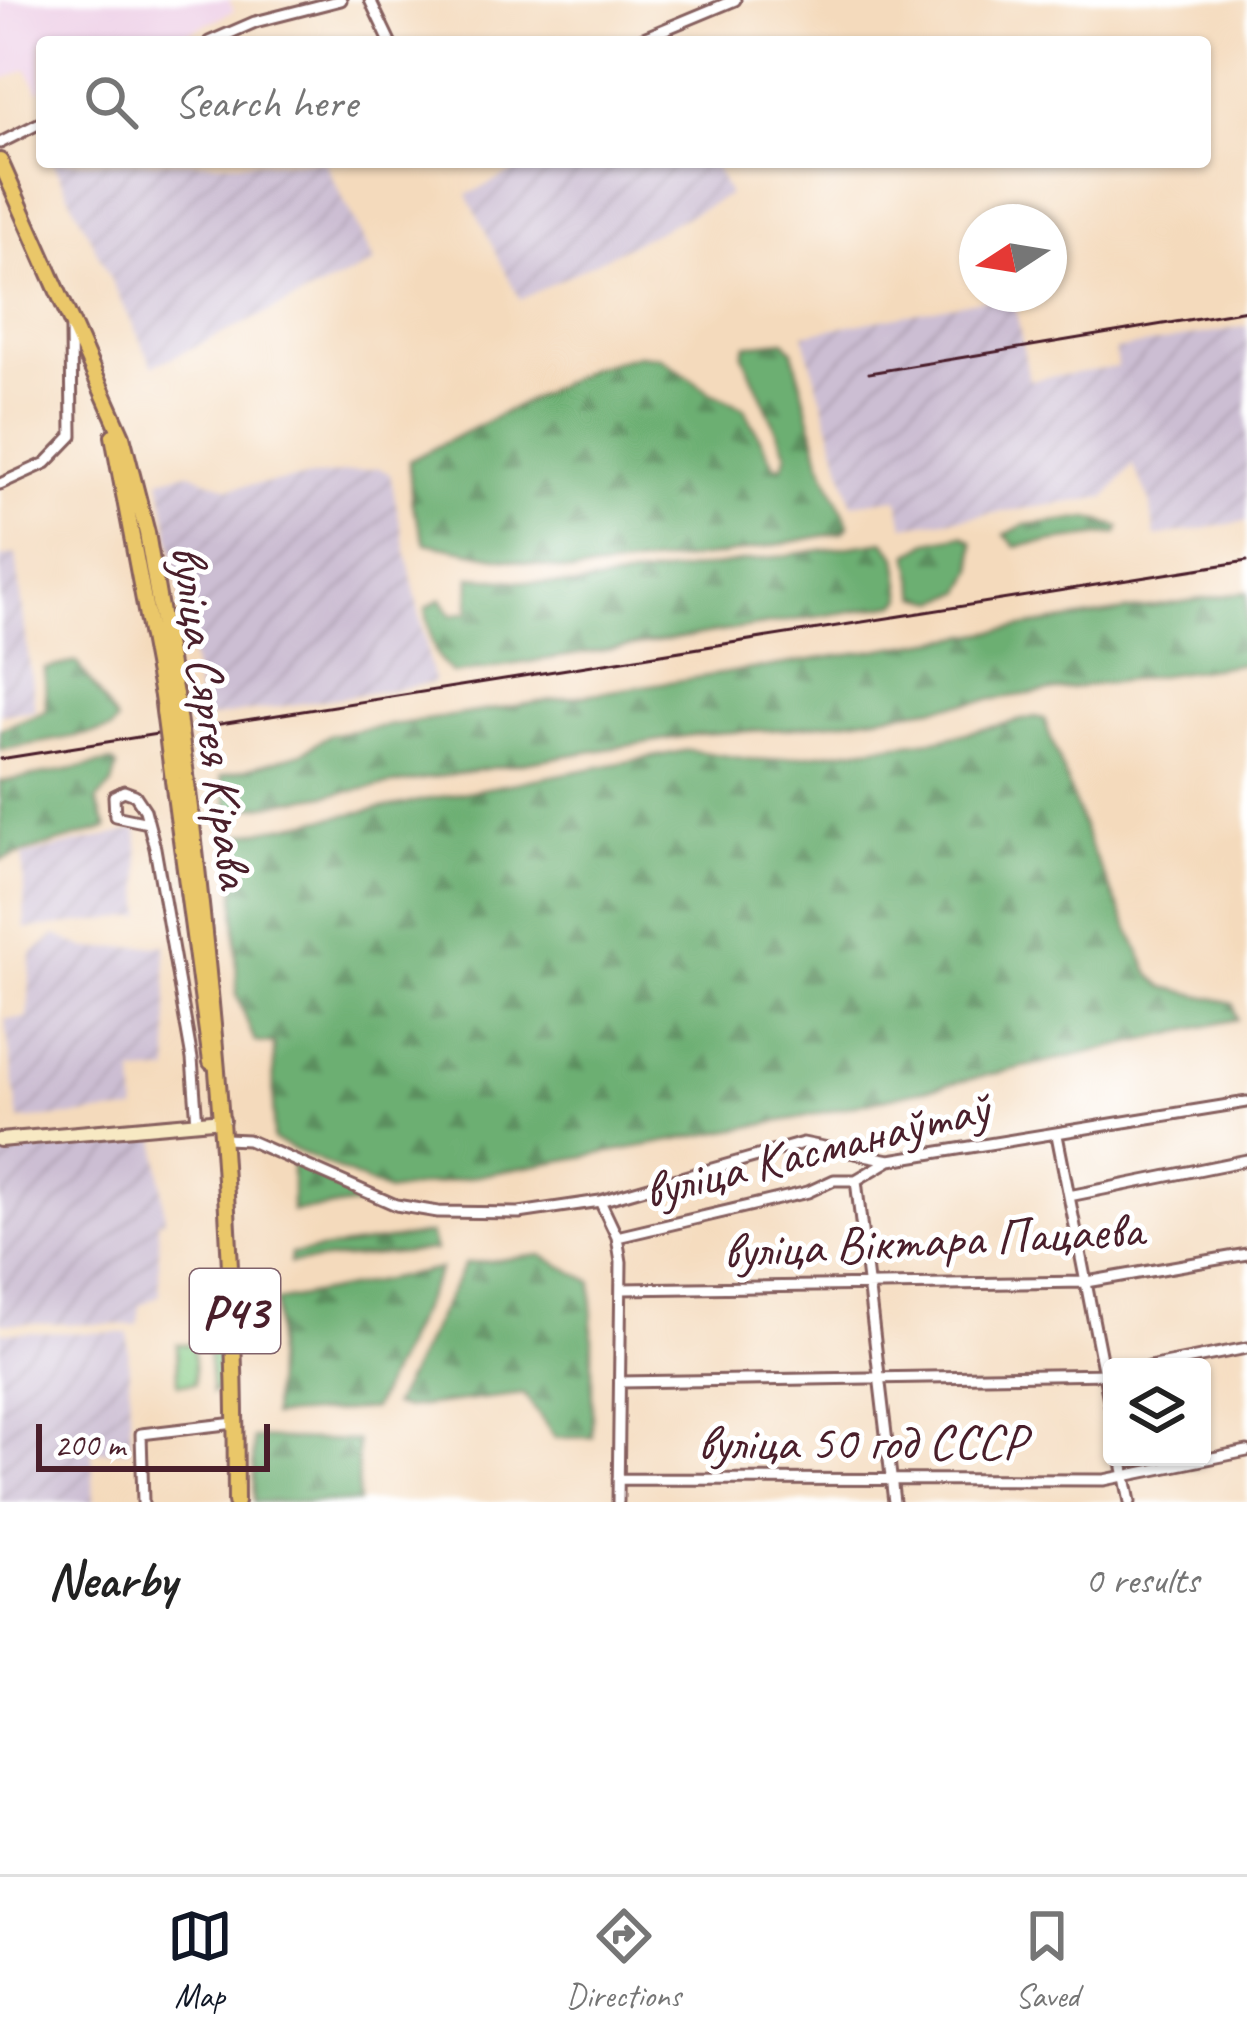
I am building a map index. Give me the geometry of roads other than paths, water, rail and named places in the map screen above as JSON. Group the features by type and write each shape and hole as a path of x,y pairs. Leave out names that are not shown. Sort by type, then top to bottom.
{"main road":[{"name":"вуліца Сяргея Кірава","path":"0,161 70,311 91,369 128,495 168,695"},
{"name":"вуліца Сяргея Кірава","path":"76,337 108,396 136,487 168,695 225,1139 236,1502"}],"street":[{"path":"223,36 255,22 341,0"},
{"path":"370,0 387,36"},
{"path":"648,36 735,0"},
{"path":"0,143 36,125"},
{"path":"0,484 65,448 72,436 76,337"},
{"path":"72,377 80,367 91,369"},
{"path":"148,823 192,1059 197,1123"},
{"name":"вуліца Касманаўтаў","path":"617,1237 808,1192 834,1180 856,1180 890,1160 1247,1102"},
{"path":"0,1140 223,1120"},
{"path":"1057,1135 1104,1358"},
{"path":"225,1139 248,1140 301,1159 411,1209 519,1213 600,1201 803,1143 890,1160"},
{"path":"1070,1196 1247,1160"},
{"path":"856,1180 894,1502"},
{"path":"600,1201 617,1237 622,1289 618,1502"},
{"name":"вуліца Віктара Пацаева","path":"622,1289 1087,1282 1247,1254"},
{"path":"1195,1358 1247,1348"},
{"path":"620,1382 1103,1375"},
{"path":"142,1502 141,1434 235,1423"},
{"name":"вуліца 50 год СССР","path":"618,1479 1104,1480 1247,1450"},
{"path":"1123,1466 1130,1502"}],"railway":[{"path":"869,373 1247,310"},
{"path":"0,759 1247,561"}]}
